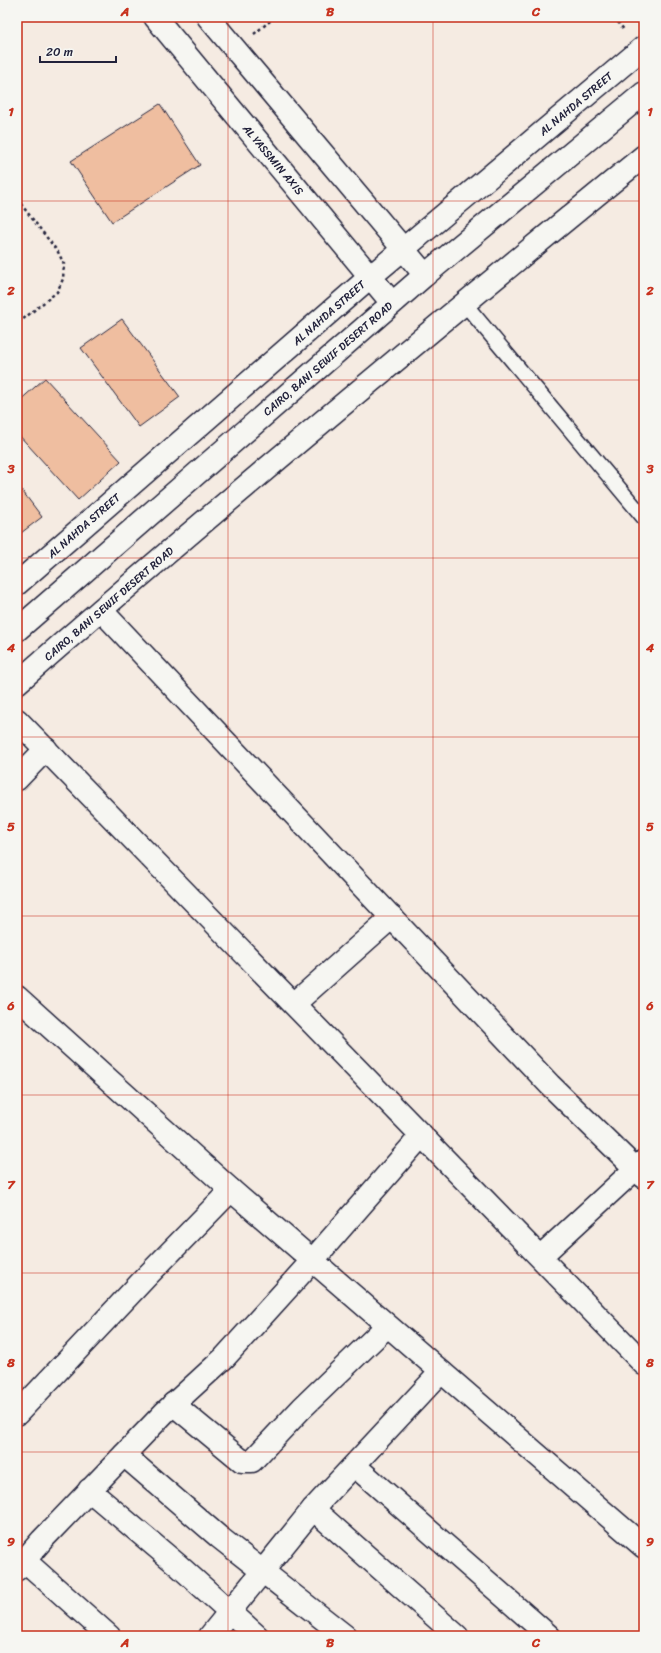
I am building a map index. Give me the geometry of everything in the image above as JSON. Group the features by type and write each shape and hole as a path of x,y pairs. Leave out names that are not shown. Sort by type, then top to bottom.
{"street":[{"name":"AL YASSMIN AXIS","path":"155,17 392,304"},
{"path":"208,17 425,275"},
{"name":"AL NAHDA STREET","path":"17,584 370,277 644,47"},
{"name":"CAIRO, BANI SEWIF DESERT ROAD","path":"17,630 425,275 644,93"},
{"name":"CAIRO, BANI SEWIF DESERT ROAD","path":"17,684 101,610 464,303 644,156"},
{"path":"101,610 550,1085 641,1169 541,1256"},
{"path":"17,720 541,1256 644,1364"},
{"path":"17,779 46,749"},
{"path":"294,1004 392,917"},
{"path":"17,997 231,1190 644,1547"},
{"path":"109,1636 21,1564 173,1404 225,1357 312,1261 422,1134"},
{"path":"17,1414 147,1276 231,1190"},
{"path":"173,1404 242,1461 252,1461 302,1408 387,1326"},
{"path":"210,1636 313,1509 355,1466 441,1372"},
{"path":"124,1455 220,1537 345,1636"},
{"path":"355,1466 549,1636"},
{"path":"90,1490 257,1636"},
{"path":"313,1509 457,1636"}],"lane":[{"path":"464,303 644,518"}],"path":[{"path":"17,199 58,252 64,264 63,279 57,292 17,324"}],"building":[{"path":"160,104 200,165 112,222 71,161"},
{"path":"122,319 180,397 139,427 81,348"},
{"path":"45,378 121,461 78,500 17,433 17,403"},
{"path":"17,484 42,517 17,536"}]}
